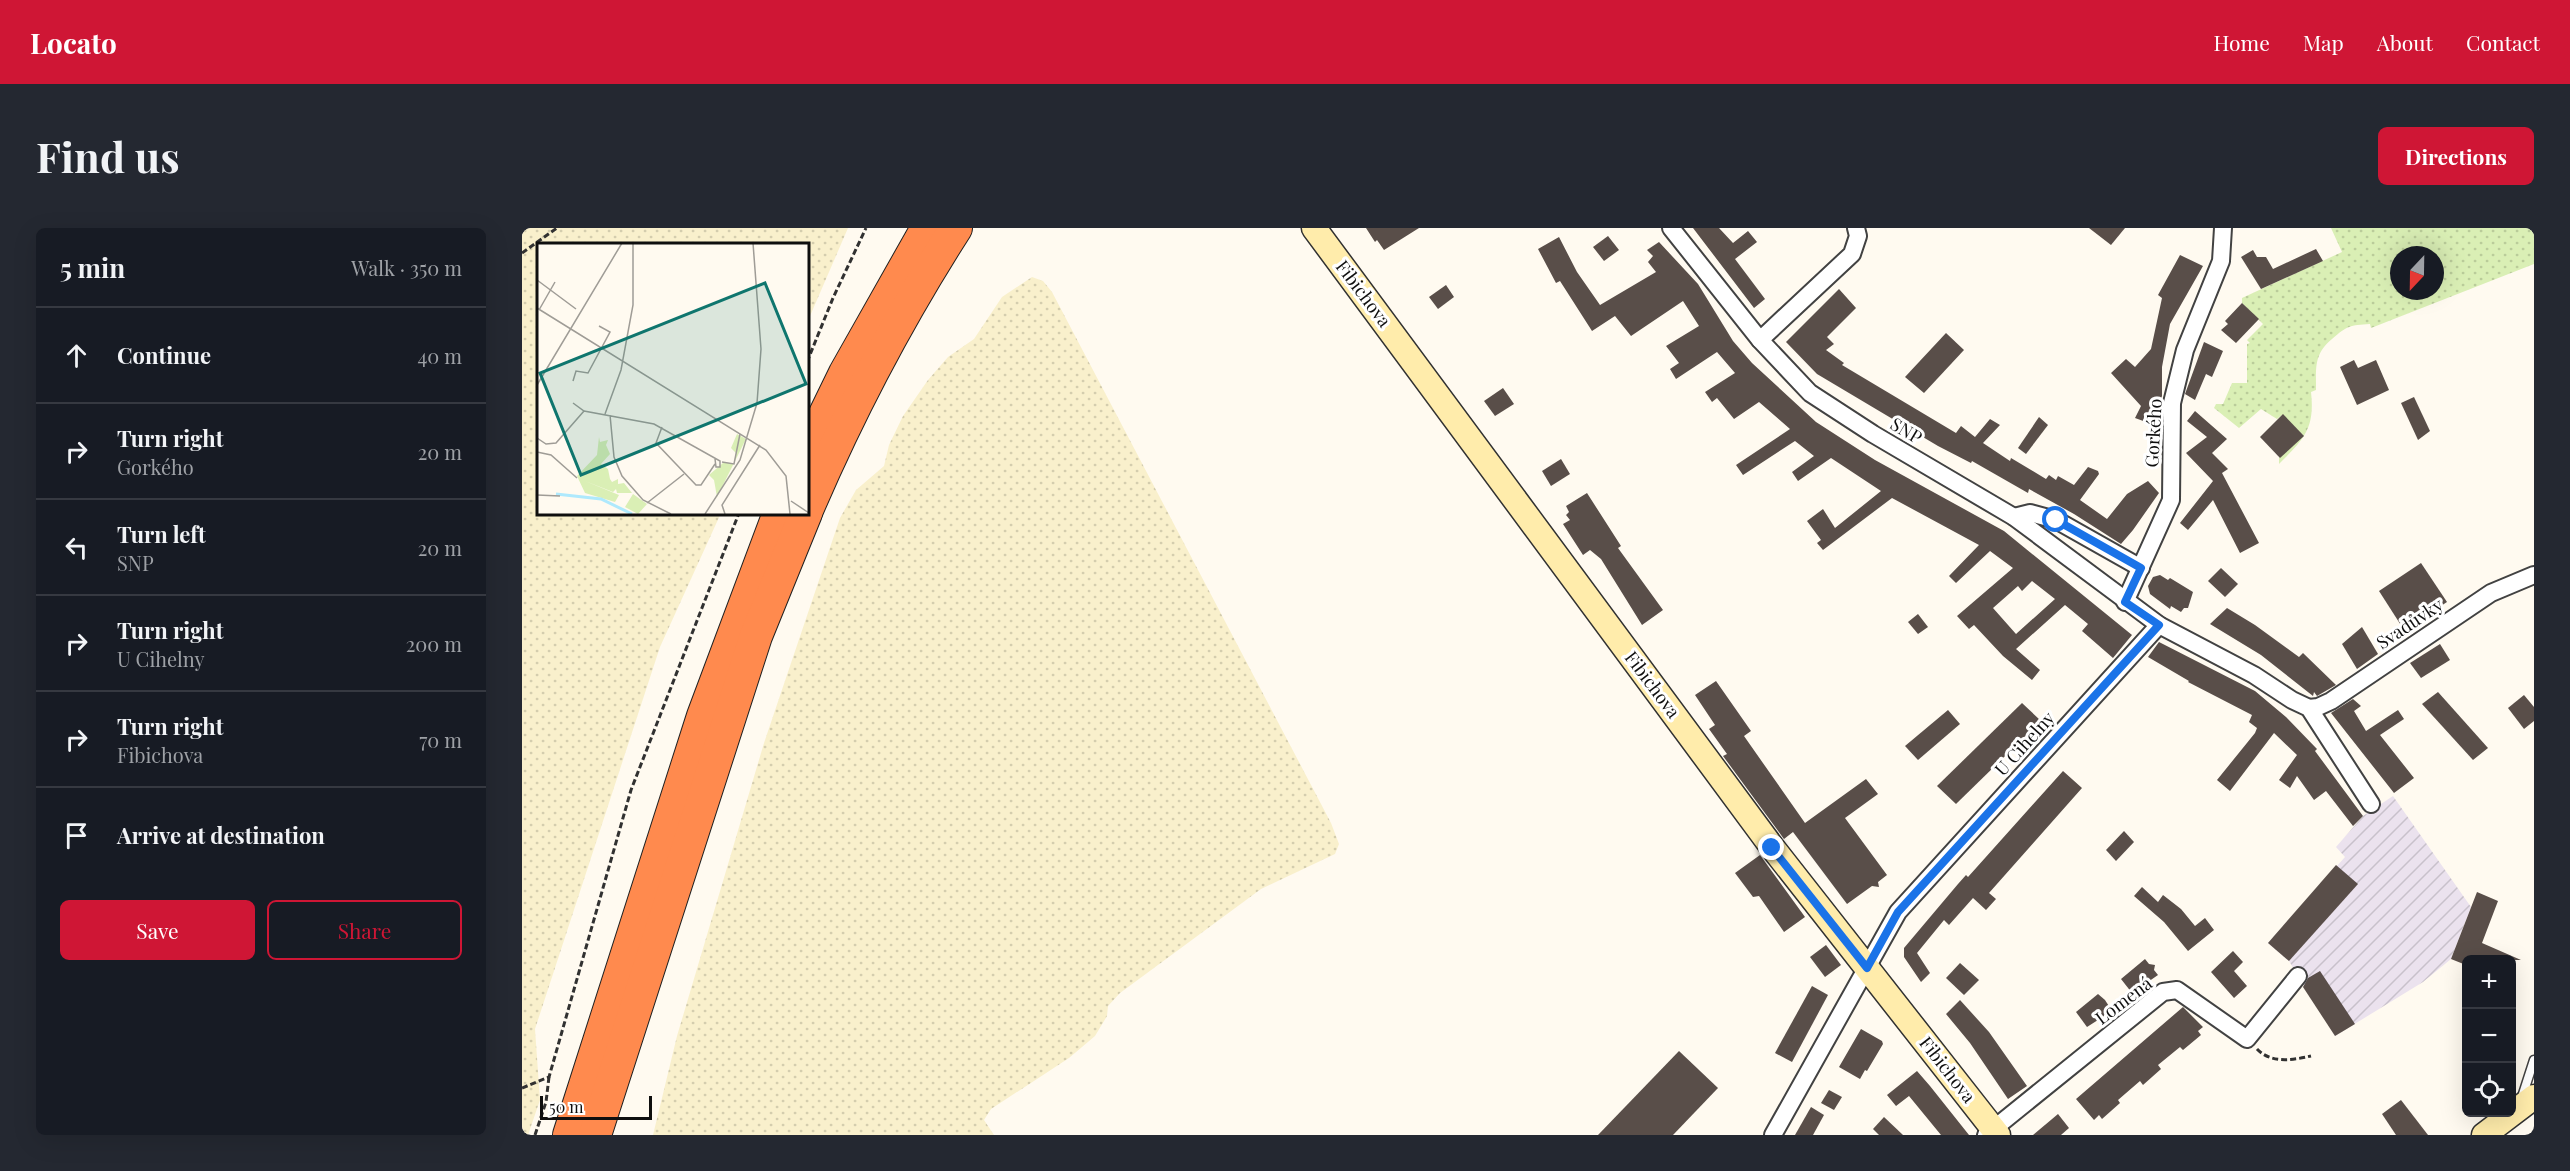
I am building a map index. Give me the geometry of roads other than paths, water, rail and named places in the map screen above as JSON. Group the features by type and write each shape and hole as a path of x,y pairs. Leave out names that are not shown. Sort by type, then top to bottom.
{"highway":[{"path":"808,450 845,373 927,228"},
{"path":"808,507 866,384 956,228"},
{"path":"569,1135 703,716 779,514"},
{"path":"595,1135 741,680 805,514"}],"street":[{"name":"Fibichova","path":"1314,228 1772,848 1867,968 1992,1133"},
{"name":"SNP","path":"1671,228 1760,340 1810,393 1873,434 2013,517 2159,625"},
{"name":"Gorkého","path":"2125,602 2171,500 2172,403 2185,350 2221,261 2223,228"},
{"path":"1760,340 1852,255 1857,232"},
{"path":"2013,517 2030,513 2056,520 2141,568"},
{"name":"Svadůvky","path":"2310,708 2331,701 2491,593 2534,575"},
{"name":"U Cihelny","path":"1773,1135 1898,912 2159,625"},
{"path":"2159,625 2254,675 2292,700 2310,708 2371,804"},
{"name":"Lomená","path":"1992,1133 2163,992 2177,990 2247,1039 2298,976"},
{"path":"2484,1135 2526,1103"}],"lane":[{"path":"2526,1103 2534,1060"}]}
